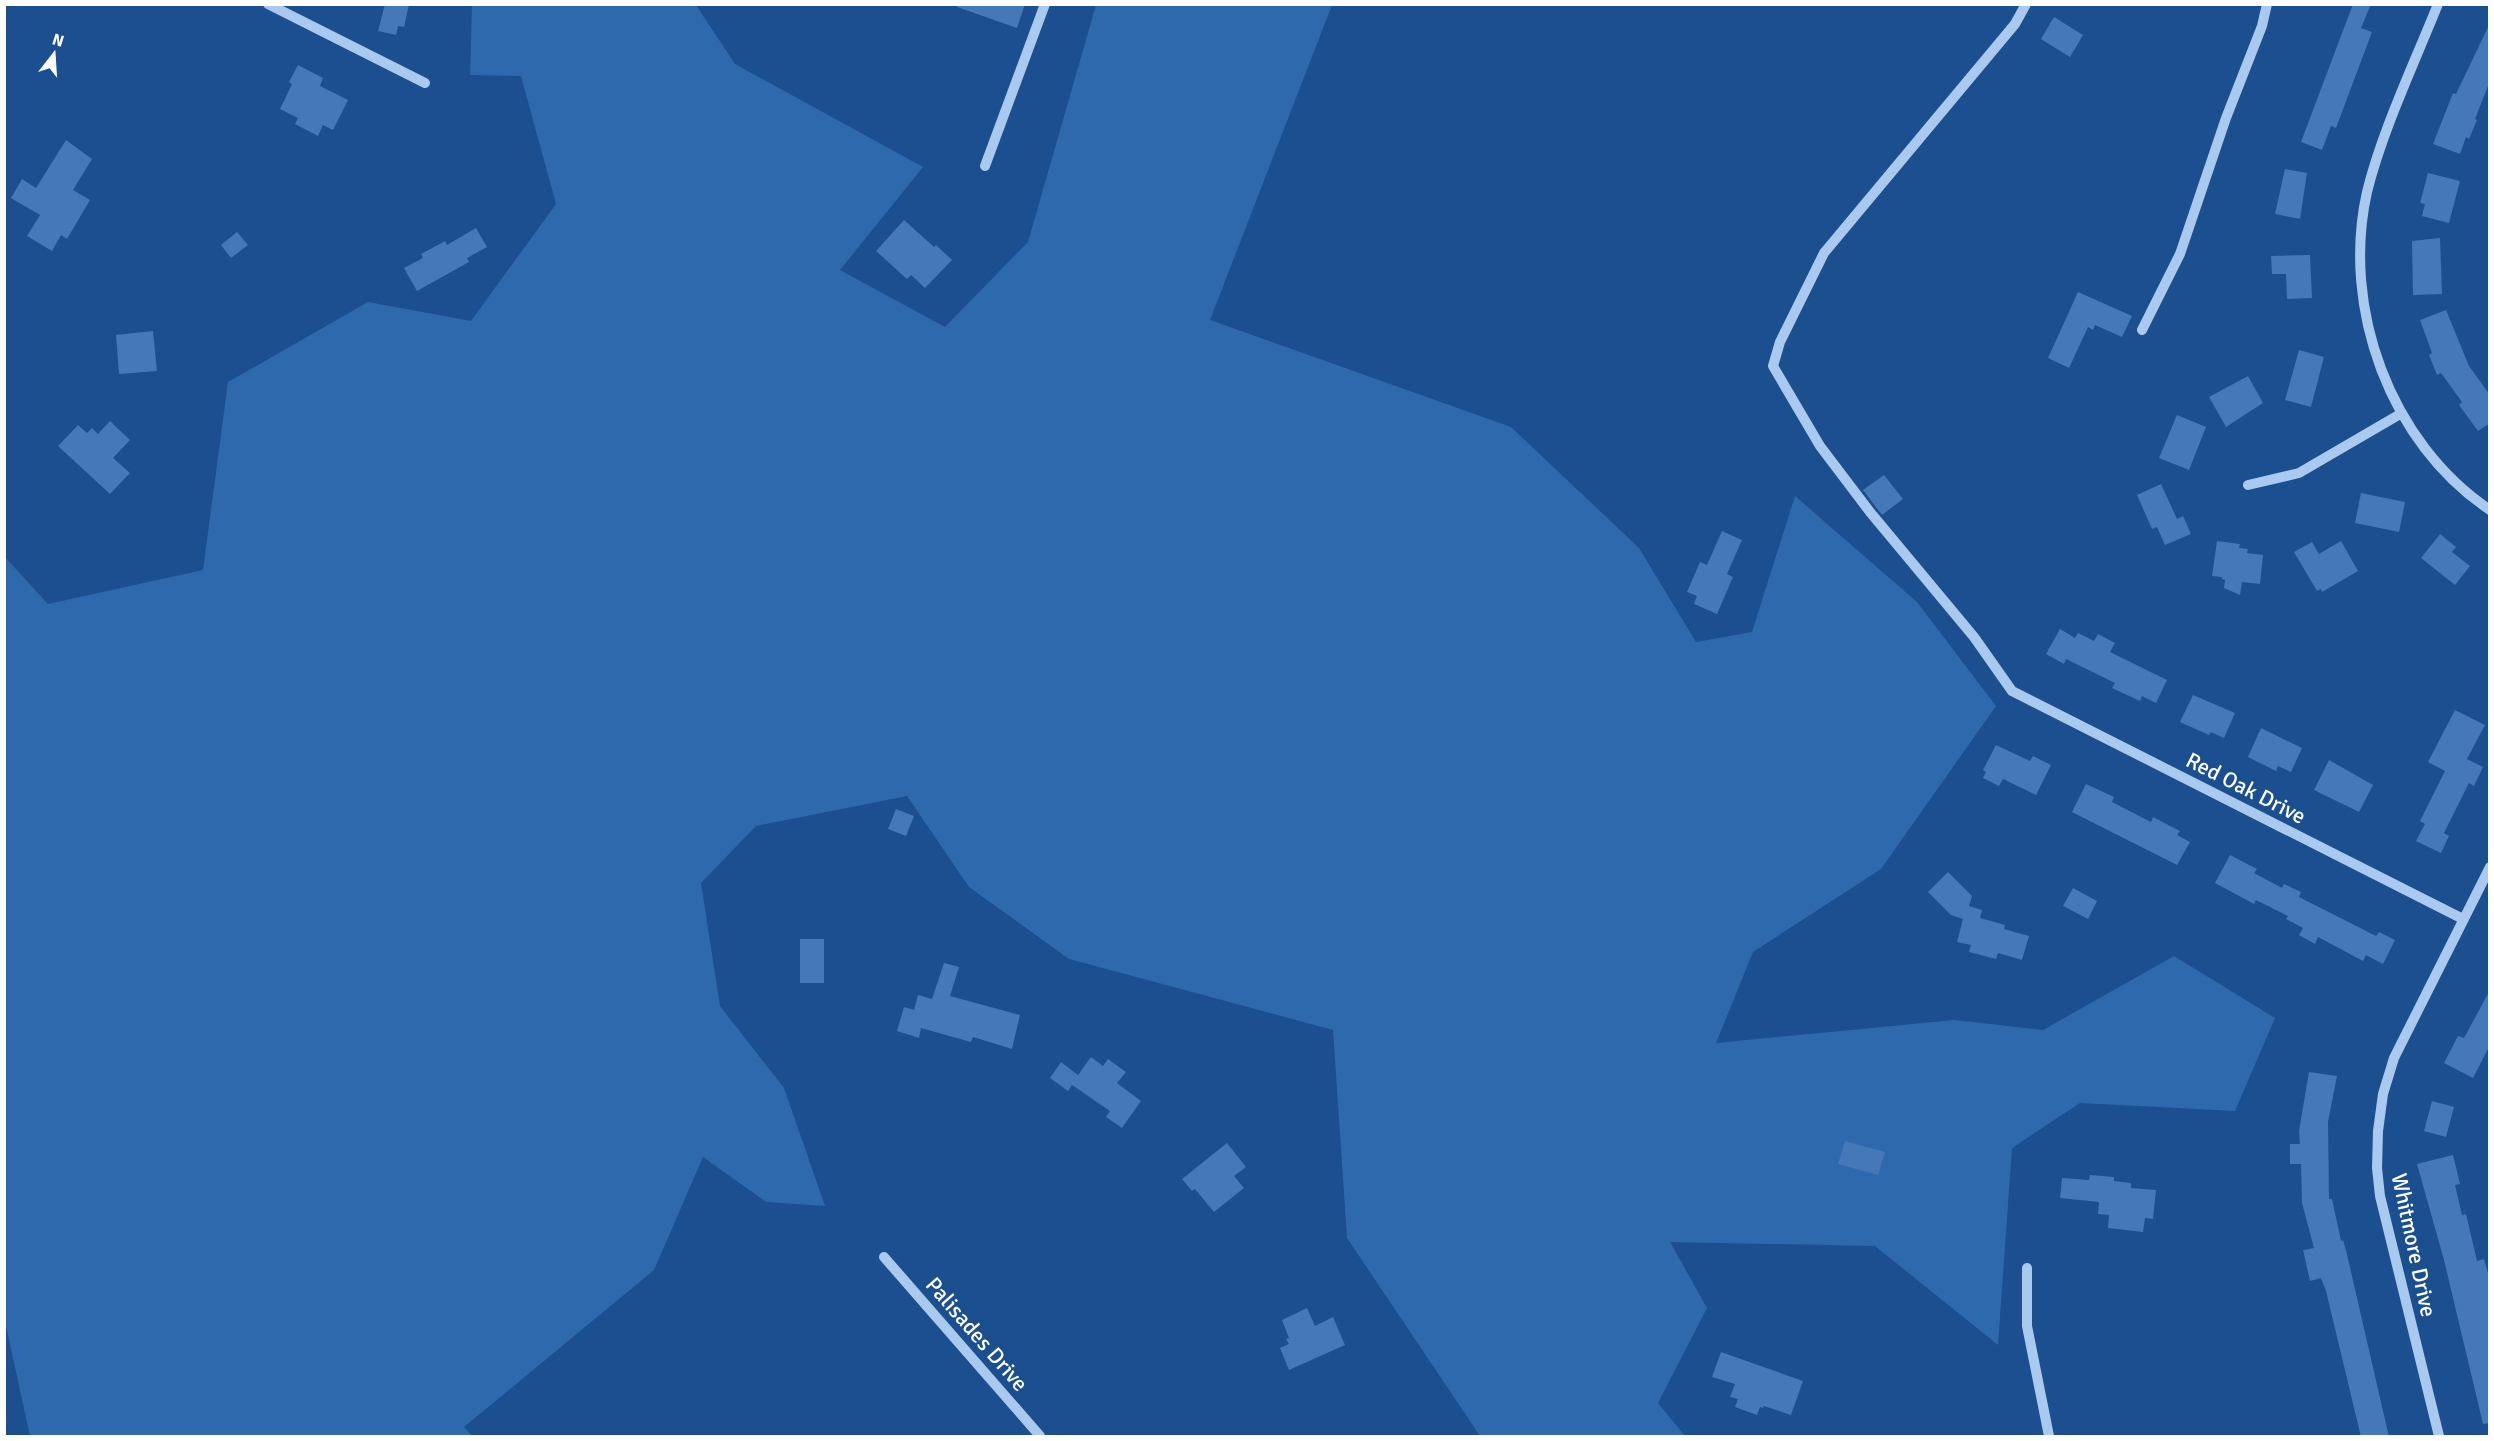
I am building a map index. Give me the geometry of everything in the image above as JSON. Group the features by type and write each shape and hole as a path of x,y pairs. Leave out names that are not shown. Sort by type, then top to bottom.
{"street":[{"path":"268,4 425,83"},
{"path":"985,166 1045,4"},
{"name":"Red Oak Drive","path":"2026,4 2015,24 1824,253 1780,342 1773,366 1820,446 1870,513 1974,637 2012,691 2463,919"},
{"path":"2142,330 2180,254 2226,118 2262,26 2267,4"},
{"path":"2438,4 2376,161 2367,194 2360,264 2365,312 2379,363 2402,413 2422,445 2447,473 2490,510"},
{"path":"2248,485 2299,473 2402,413"},
{"name":"Whitmore Drive","path":"2439,1437 2380,1196 2377,1168 2378,1131 2383,1094 2394,1058 2490,867"},
{"name":"Palisades Drive","path":"884,1257 1040,1437"},
{"path":"2027,1268 2027,1326 2049,1437"}],"shaded area":[{"path":"472,5 696,5 735,64 923,167 840,270 945,327 1028,242 1096,5 1332,5 1210,320 1511,427 1639,548 1696,642 1752,632 1795,496 1917,602 1996,706 1881,869 1753,952 1716,1043 1954,1020 2043,1030 2174,956 2275,1018 2235,1111 2080,1103 2012,1148 1998,1345 1875,1246 1670,1242 1707,1308 1658,1403 1685,1436 1480,1436 1347,1238 1333,1030 1069,959 969,887 907,796 756,826 701,883 720,1006 784,1088 825,1206 766,1202 703,1157 654,1270 464,1427 472,1436 30,1436 4,1317 4,556 48,604 203,570 228,382 368,302 471,321 556,204 521,76 470,75"}],"building":[{"path":"385,4 409,4 404,27 398,26 396,35 378,31"},
{"path":"958,4 1025,4 1017,28 957,7"},
{"path":"2353,4 2371,4 2361,28 2372,32 2336,128 2331,126 2322,150 2301,142"},
{"path":"2054,17 2083,35 2070,57 2041,39"},
{"path":"2490,23 2490,81 2475,119 2477,120 2469,139 2466,137 2460,154 2433,144 2453,93 2456,94"},
{"path":"298,65 323,78 320,86 348,100 333,130 323,125 318,136 295,124 298,118 280,109 292,84 289,82"},
{"path":"66,140 92,159 73,190 90,200 67,239 61,235 52,251 27,236 40,215 11,198 22,179 36,188"},
{"path":"2285,169 2307,173 2300,219 2275,214"},
{"path":"2428,173 2460,181 2449,223 2422,216 2425,204 2420,203"},
{"path":"904,220 952,260 925,288 911,275 907,279 876,251"},
{"path":"476,228 487,247 467,258 469,262 417,291 404,268 423,258 421,254 445,241 447,245"},
{"path":"237,232 248,245 231,258 221,245"},
{"path":"2440,238 2442,294 2413,295 2412,241"},
{"path":"2310,255 2312,298 2287,299 2286,274 2272,274 2271,256"},
{"path":"2078,292 2132,316 2122,337 2095,325 2093,330 2088,327 2069,368 2048,358"},
{"path":"2446,310 2469,366 2490,395 2490,423 2478,431 2459,405 2462,402 2441,373 2437,375 2429,355 2432,353 2420,320"},
{"path":"153,331 157,371 119,374 116,335"},
{"path":"2299,350 2324,357 2311,407 2285,400"},
{"path":"2248,376 2263,403 2226,427 2209,397"},
{"path":"2177,415 2206,427 2189,470 2159,458"},
{"path":"110,421 130,440 113,458 130,473 110,494 58,446 78,425 87,433 92,428 98,434"},
{"path":"1884,475 1903,499 1882,515 1863,490"},
{"path":"2161,484 2177,519 2183,516 2191,534 2165,545 2157,527 2152,529 2137,495"},
{"path":"2361,493 2405,502 2399,532 2355,523"},
{"path":"1722,531 1742,540 1727,574 1733,577 1717,614 1694,604 1697,596 1687,592 1700,562 1707,565"},
{"path":"2440,534 2456,547 2452,552 2470,566 2455,585 2421,558"},
{"path":"2217,541 2240,544 2239,548 2248,549 2247,553 2263,555 2260,584 2242,582 2240,595 2224,588 2225,580 2222,577 2212,576"},
{"path":"2341,541 2358,571 2322,592 2321,589 2317,591 2294,552 2312,542 2319,554"},
{"path":"2060,629 2075,638 2078,633 2094,641 2098,634 2115,643 2110,652 2167,680 2156,703 2142,696 2140,701 2112,688 2115,683 2066,659 2064,664 2046,654"},
{"path":"2193,695 2235,713 2224,738 2211,732 2209,735 2180,722"},
{"path":"2455,710 2485,725 2467,759 2483,767 2474,786 2469,783 2444,833 2449,836 2441,853 2416,841 2425,824 2420,821 2445,771 2428,762"},
{"path":"2261,728 2302,748 2291,772 2278,766 2276,771 2248,757"},
{"path":"1996,745 2030,761 2033,756 2051,765 2036,795 2003,779 1999,786 1983,778 1986,772 1983,770"},
{"path":"2329,760 2373,785 2359,812 2314,790"},
{"path":"2086,784 2114,797 2112,802 2151,822 2153,817 2180,831 2177,835 2190,842 2177,865 2072,812"},
{"path":"896,809 914,816 906,836 888,829"},
{"path":"2230,855 2257,869 2254,873 2282,888 2284,884 2301,892 2299,897 2376,936 2379,932 2395,940 2383,964 2366,955 2363,961 2318,937 2315,944 2299,935 2303,928 2286,919 2288,916 2256,900 2254,904 2215,883"},
{"path":"1948,872 1972,896 1969,906 1982,910 1980,918 2005,925 2004,929 2029,936 2022,960 1998,953 1996,959 1969,952 1971,945 1957,942 1963,919 1951,915 1928,892"},
{"path":"2073,888 2097,901 2088,919 2063,906"},
{"path":"800,939 824,939 824,983 800,983"},
{"path":"944,963 959,967 950,996 1020,1015 1012,1049 973,1037 971,1042 921,1028 919,1038 897,1031 904,1007 914,1010 918,995 932,999"},
{"path":"2490,990 2490,1045 2473,1078 2444,1063 2458,1036 2464,1038"},
{"path":"1091,1057 1103,1066 1108,1059 1126,1072 1117,1083 1141,1101 1122,1128 1106,1117 1110,1111 1072,1085 1068,1091 1050,1078 1061,1062 1078,1075"},
{"path":"2309,1072 2337,1076 2328,1122 2329,1199 2332,1199 2341,1241 2343,1240 2346,1250 2389,1437 2361,1437 2326,1291 2321,1278 2310,1281 2303,1250 2314,1248 2302,1203 2301,1164 2290,1164 2290,1144 2300,1144 2299,1131"},
{"path":"2432,1101 2454,1107 2446,1137 2424,1131"},
{"path":"1845,1141 1885,1152 1878,1175 1838,1164"},
{"path":"1227,1143 1246,1167 1234,1176 1244,1188 1214,1212 1195,1189 1192,1191 1182,1179"},
{"path":"2453,1155 2460,1184 2455,1185 2462,1215 2466,1214 2477,1261 2484,1259 2490,1280 2490,1423 2483,1424 2444,1260 2417,1164"},
{"path":"2090,1175 2114,1177 2114,1181 2131,1183 2131,1188 2156,1190 2153,1219 2145,1218 2143,1232 2108,1228 2109,1215 2098,1214 2099,1202 2060,1198 2062,1178 2089,1180"},
{"path":"1307,1308 1315,1326 1333,1317 1345,1345 1289,1370 1280,1348 1289,1344 1282,1320"},
{"path":"1721,1352 1803,1381 1791,1415 1764,1406 1760,1407 1757,1415 1735,1407 1738,1399 1730,1397 1735,1384 1712,1377"}]}
